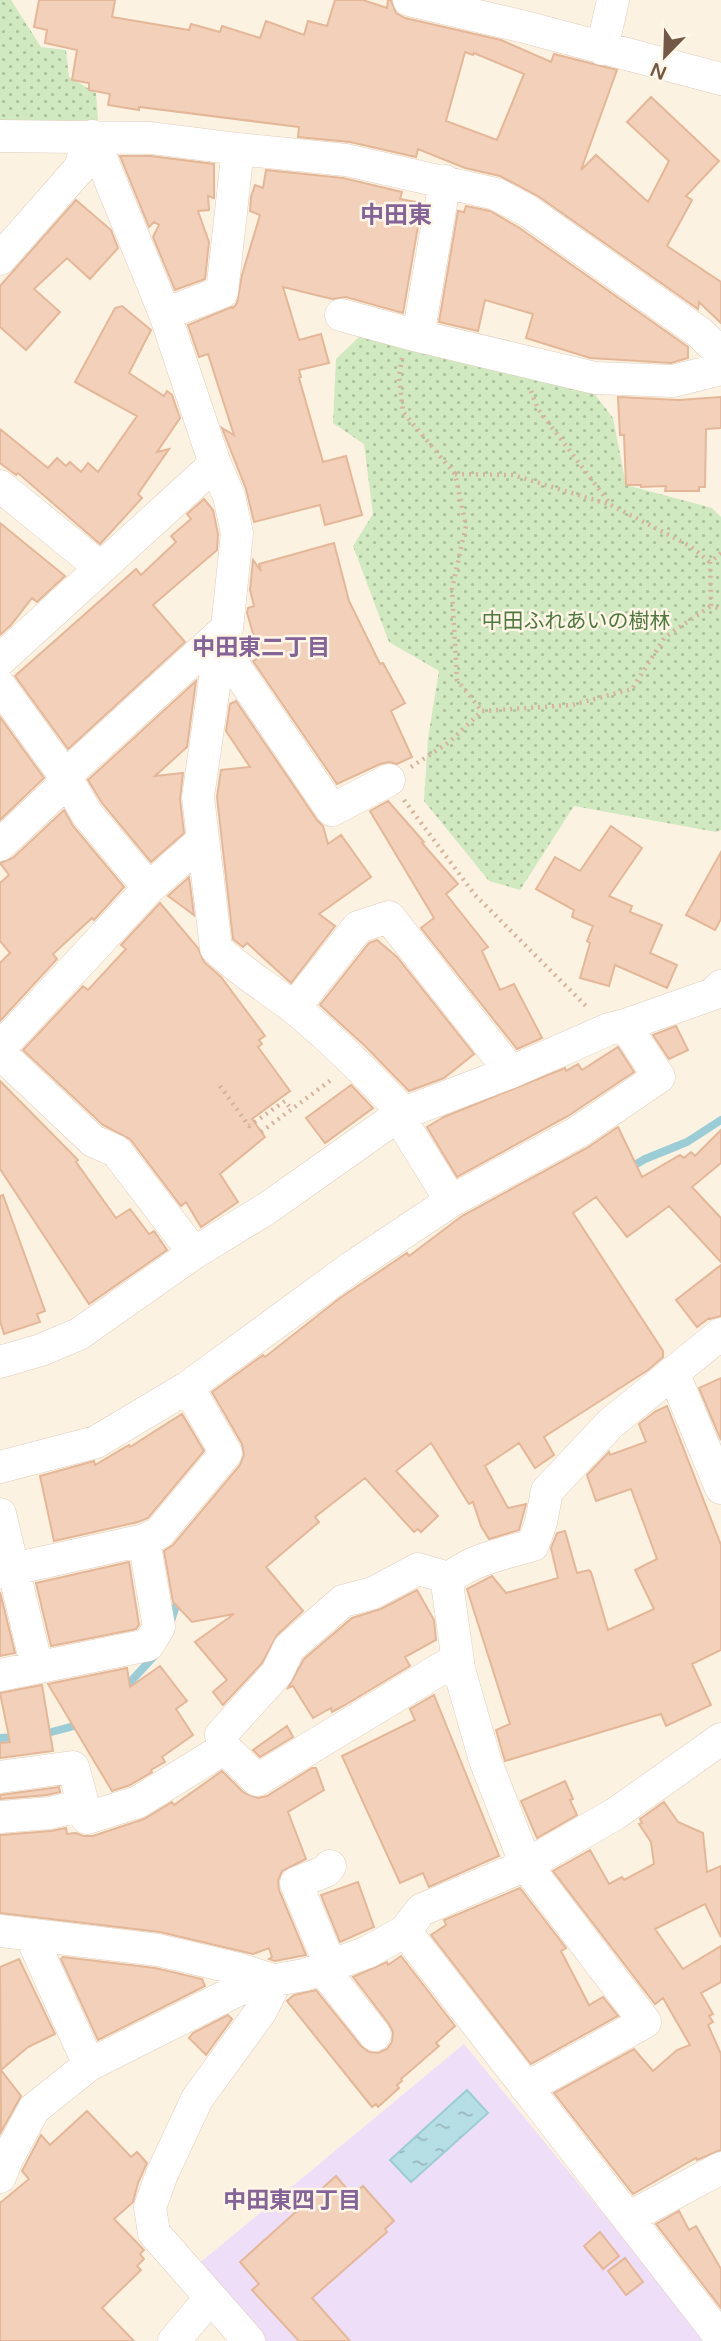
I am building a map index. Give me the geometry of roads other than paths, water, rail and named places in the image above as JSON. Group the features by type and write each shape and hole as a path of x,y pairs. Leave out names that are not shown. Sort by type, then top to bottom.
{"street":[{"path":"409,0 527,14 602,49 721,79"},
{"path":"602,49 613,0"},
{"path":"0,136 151,138 345,160 496,194 528,211 700,333 721,354"},
{"path":"0,259 79,169 92,136"},
{"path":"92,136 165,314 215,464 229,496 237,533 224,637 198,797 216,948 241,971 294,1008 354,1062 402,1115 451,1200"},
{"path":"165,314 222,292 238,149"},
{"path":"412,334 445,181"},
{"path":"341,315 595,378 673,381 721,369"},
{"path":"0,660 215,464"},
{"path":"0,486 101,568"},
{"path":"0,845 58,790 65,776 224,637"},
{"path":"224,637 332,810 389,780"},
{"path":"0,685 65,776 87,814 149,888"},
{"path":"194,1253 116,1151 93,1141 0,1050 149,888 203,840"},
{"path":"294,1008 358,928 389,916 511,1072"},
{"path":"0,1362 41,1350 79,1334 194,1253 266,1209 392,1120 617,1027 718,994"},
{"path":"0,1467 96,1442 188,1387 352,1267 451,1200 578,1132 659,1077 617,1027"},
{"path":"526,2088 645,2022 526,1866 485,1760 457,1658 447,1583 449,1578 461,1570 486,1559 533,1545 547,1491 611,1423 721,1334"},
{"path":"673,1372 715,1495"},
{"path":"7,1571 144,1540 159,1533 226,1453 188,1387"},
{"path":"0,1514 7,1571 37,1667"},
{"path":"0,1675 148,1644 159,1627 144,1540"},
{"path":"449,1578 418,1569 373,1593 343,1601 289,1648 277,1674 221,1735 224,1747 257,1780 457,1658"},
{"path":"2,2162 34,2109 89,2065 242,1988 304,1975 368,1952 405,1931 421,1910 526,1866 615,1814 721,1739"},
{"path":"0,1817 85,1811 138,1802 224,1747"},
{"path":"0,1777 73,1767 85,1811"},
{"path":"41,1829 85,1811"},
{"path":"330,1866 326,1871 296,1883 326,1967 374,2035"},
{"path":"0,1931 158,1950 235,1968 276,1981"},
{"path":"405,1931 721,2338"},
{"path":"31,1936 89,2065"},
{"path":"249,2341 154,2233 150,2207 162,2174 197,2099 261,2011 276,1981"},
{"path":"628,2218 721,2168"},
{"path":"174,2341 210,2298"}],"water":[{"path":"467,2090 488,2113 411,2182 390,2160"}],"waterway":[{"path":"628,1169 687,1142 721,1120"},
{"path":"170,1624 179,1597"},
{"path":"122,1691 156,1654"},
{"path":"40,1735 81,1722"},
{"path":"0,1738 17,1737"}],"district":[{"name":"中田東","path":"396,215"},
{"name":"中田東二丁目","path":"261,647"},
{"name":"中田東四丁目","path":"292,2200"}],"park label":[{"name":"中田ふれあいの樹林","path":"576,621"}]}
